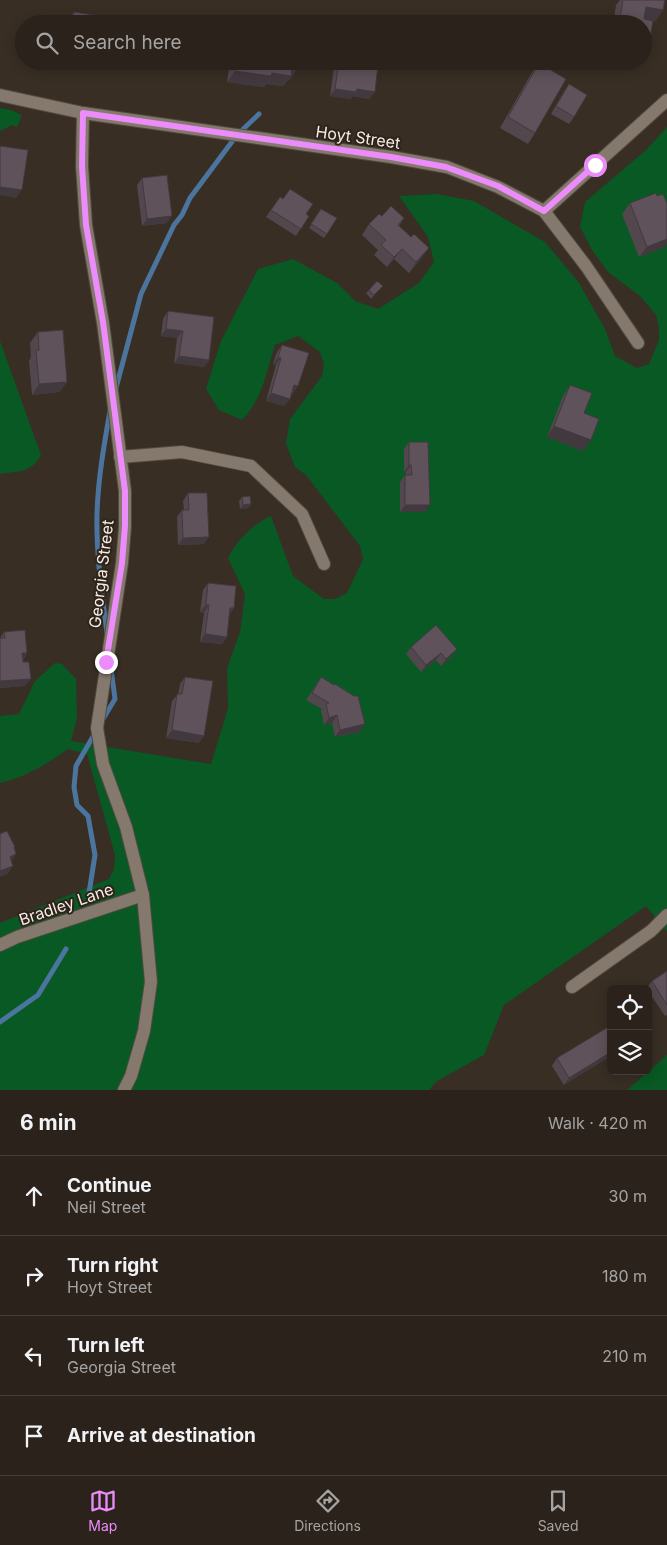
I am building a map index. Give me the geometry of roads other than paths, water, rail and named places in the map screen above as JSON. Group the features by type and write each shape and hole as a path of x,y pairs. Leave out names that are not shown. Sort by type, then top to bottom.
{"street":[{"name":"Hoyt Street","path":"0,95 83,113 391,157 446,167 498,186 544,211 586,266 638,343"},
{"path":"544,211 667,100"},
{"name":"Georgia Street","path":"83,113 82,166 86,225 103,322 125,491 122,563 97,728 104,764 126,827 143,895 151,982 144,1031 131,1076 124,1090"},
{"path":"120,457 182,452 251,466 302,514 324,564"},
{"name":"Bradley Lane","path":"0,945 17,937 143,895"},
{"path":"572,987 651,931 667,915"}],"waterway":[{"path":"116,388 141,294 174,225 182,215 190,198 237,135 259,114"},
{"path":"107,633 98,559 97,514 100,475 110,411"},
{"path":"103,719 115,699 111,669"},
{"path":"89,893 95,855 88,816 77,805 74,787 76,766 95,733"},
{"path":"0,1022 38,995 66,949"}]}
